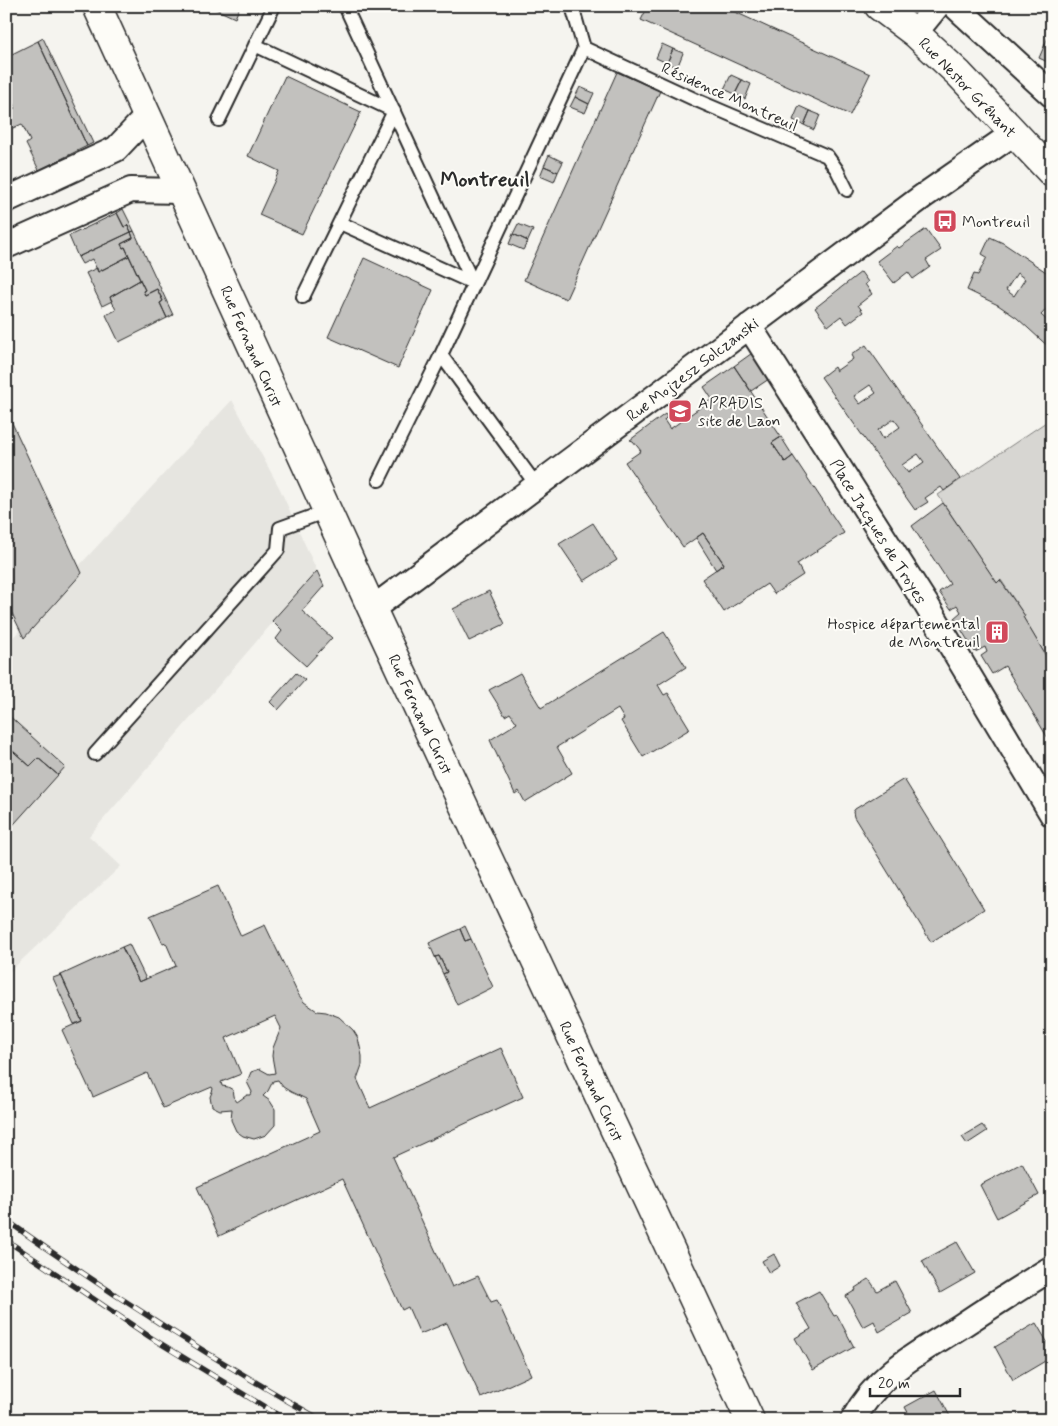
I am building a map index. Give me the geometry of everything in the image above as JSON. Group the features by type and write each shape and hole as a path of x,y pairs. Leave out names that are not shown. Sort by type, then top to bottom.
{"main road":[{"name":"Rue Fernand Christ","path":"98,6 372,609 750,1420"},
{"name":"Rue Nestor Gréhant","path":"879,6 915,33 962,77 1014,132 1050,174"}],"street":[{"path":"915,33 937,6"},
{"path":"954,6 1052,95"},
{"path":"6,200 116,149 147,116"},
{"name":"Rue Mojzesz Solczanski","path":"372,609 922,196 1014,132"},
{"path":"6,246 131,190 182,190"},
{"name":"Place Jacques de Troyes","path":"750,326 926,604 1052,814"},
{"path":"852,1420 862,1403 881,1381 908,1359 1052,1268"}],"lane":[{"path":"219,120 274,6"},
{"path":"345,6 473,283"},
{"path":"380,480 441,355 584,48 572,6"},
{"path":"255,45 394,111"},
{"name":"Résidence Montreuil","path":"584,48 696,100 827,156 837,170 847,190"},
{"path":"303,298 394,111"},
{"path":"340,223 473,283"},
{"path":"441,355 537,486"},
{"path":"95,754 278,550 280,528 328,511"}],"shaded area":[{"path":"232,400 280,489 317,571 89,836 121,866 6,975 6,645"},
{"path":"1052,418 1052,666 1023,617 1025,616 1001,580 997,583 938,495"}],"building":[{"path":"209,6 240,6 235,18"},
{"path":"648,6 722,6 870,74 850,115 641,20"},
{"path":"1052,28 1052,64 1039,58"},
{"path":"43,38 93,143 87,146 38,41"},
{"path":"38,41 87,146 39,170 26,144 30,141 22,124 6,131 6,112 15,108 11,100 6,102 6,57"},
{"path":"662,44 673,49 667,63 656,58"},
{"path":"673,49 683,53 677,68 667,63"},
{"path":"617,72 660,91 566,299 524,280"},
{"path":"731,75 742,80 735,94 724,89"},
{"path":"285,76 361,112 302,234 259,215 279,171 248,156"},
{"path":"742,80 751,84 745,99 735,94"},
{"path":"580,87 594,93 589,104 575,97"},
{"path":"575,97 589,104 585,113 570,107"},
{"path":"799,106 810,111 804,125 793,120"},
{"path":"810,111 820,115 814,130 804,125"},
{"path":"549,155 563,162 558,172 544,166"},
{"path":"544,166 558,172 554,182 540,176"},
{"path":"123,209 134,231 131,232 128,225 124,227 117,213"},
{"path":"117,213 124,227 128,225 131,232 78,257 69,236"},
{"path":"518,224 533,230 528,241 513,234"},
{"path":"926,229 941,250 926,260 930,267 913,279 908,272 894,283 877,261 897,246 899,248"},
{"path":"134,231 173,315 167,318 160,303 163,301 157,289 145,295 143,291 145,290 125,247 123,248 121,244 133,238 131,232"},
{"path":"131,232 133,238 121,244 123,248 125,247 129,256 98,272 92,259 82,264 78,257"},
{"path":"513,234 528,241 523,250 509,244"},
{"path":"990,237 1003,243 1052,276 1052,303 1041,315 1049,322 1052,319 1052,350 1017,318 998,305 967,290 974,274 978,275 987,257 982,254","holes":["1017,273 1025,279 1014,296 1006,290"]},
{"path":"129,256 140,280 110,297 112,301 102,306 86,273 97,268 98,272"},
{"path":"364,258 433,290 398,368 328,337"},
{"path":"861,272 868,282 865,284 872,294 858,305 863,312 847,324 841,316 828,326 815,308"},
{"path":"140,280 145,290 143,291 145,295 157,289 163,301 160,303 167,318 119,342 106,315 116,310 110,297"},
{"path":"866,345 960,479 944,491 941,487 925,498 928,502 915,510 821,377 834,367 836,371 853,359 851,355","holes":["870,385 876,393 860,404 854,396","894,419 900,427 883,439 878,430","918,454 924,462 908,473 902,465"]},
{"path":"755,351 753,355 769,379 751,391 734,366"},
{"path":"734,366 781,437 772,443 785,462 793,456 844,533 797,564 803,575 774,594 767,584 724,612 702,579 724,564 703,533 683,547 625,462 641,451 630,440 665,414 667,417 664,420 670,429 712,399 704,387"},
{"path":"6,410 82,573 24,638 6,601"},
{"path":"781,437 793,456 785,462 772,443"},
{"name":"Hospice départemental de Montreuil","path":"943,503 997,583 1000,580 1025,616 1023,617 1052,666 1052,745 1005,666 992,674 981,656 987,652 985,647 975,652 954,618 961,612 957,605 951,609 939,592 950,584 912,526"},
{"path":"593,523 617,560 584,581 559,544"},
{"path":"703,533 724,564 716,570 696,538"},
{"path":"317,571 324,586 302,611 332,638 306,666 276,639 282,631 272,621"},
{"path":"489,591 505,624 469,641 453,609"},
{"path":"664,632 686,667 658,685 664,695 668,693 690,729 643,757 621,721 624,719 618,709 557,747 572,773 525,802 519,791 515,794 490,740 517,723 510,713 505,716 489,690 520,673 541,708"},
{"path":"296,673 305,680 278,710 270,702"},
{"path":"6,713 65,767 58,775 38,758 30,766 6,745"},
{"path":"6,745 30,766 38,758 58,775 6,833"},
{"path":"904,779 984,909 931,942 854,817 853,812"},
{"path":"218,886 241,936 265,925 298,994 304,1002 317,1011 339,1017 353,1030 358,1038 362,1065 357,1079 370,1108 501,1048 523,1097 393,1157 452,1287 478,1276 491,1302 497,1300 531,1375 481,1398 447,1323 420,1334 408,1307 402,1310 342,1179 219,1236 197,1187 320,1131 306,1099 283,1087 278,1080 273,1081 263,1096 270,1101 275,1109 275,1125 266,1135 254,1139 243,1136 236,1131 231,1120 232,1109 220,1110 212,1106 210,1097 212,1087 163,1108 147,1073 93,1097 62,1030 82,1021 61,975 122,947 139,982 176,966 166,943 163,944 150,916","holes":["275,1016 281,1028 273,1048 272,1056 275,1073 269,1074 260,1069 251,1072 247,1082 252,1092 251,1095 247,1095 237,1102 235,1101 233,1090 222,1086 221,1082 241,1074 226,1038"]},
{"path":"465,926 471,939 465,941 460,929"},
{"path":"460,929 465,941 471,939 493,987 457,1005 443,974 447,972 439,956 435,957 429,943"},
{"path":"129,944 146,979 139,982 122,947"},
{"path":"439,956 447,972 443,974 435,957"},
{"path":"61,975 82,1021 74,1024 53,978"},
{"path":"982,1125 987,1131 967,1144 962,1137"},
{"path":"1022,1163 1039,1195 997,1218 980,1185"},
{"path":"957,1242 975,1273 940,1293 922,1261"},
{"path":"774,1254 780,1266 769,1273 762,1261"},
{"path":"869,1279 877,1291 895,1281 912,1313 879,1332 874,1321 863,1327 846,1296"},
{"path":"819,1291 834,1316 837,1315 854,1347 813,1370 795,1338 811,1329 796,1303"},
{"path":"1036,1323 1052,1350 1052,1357 1013,1380 995,1347"},
{"path":"936,1390 952,1420 912,1420 905,1407"}],"railway":[{"path":"6,1220 161,1324 321,1420"},
{"path":"6,1240 150,1337 286,1420"}],"place":[{"name":"Montreuil","path":"945,221"},
{"name":"APRADIS site de Laon","path":"680,411"},
{"name":"Hospice départemental de Montreuil","path":"997,632"}],"district":[{"name":"Montreuil","path":"485,179"}]}
